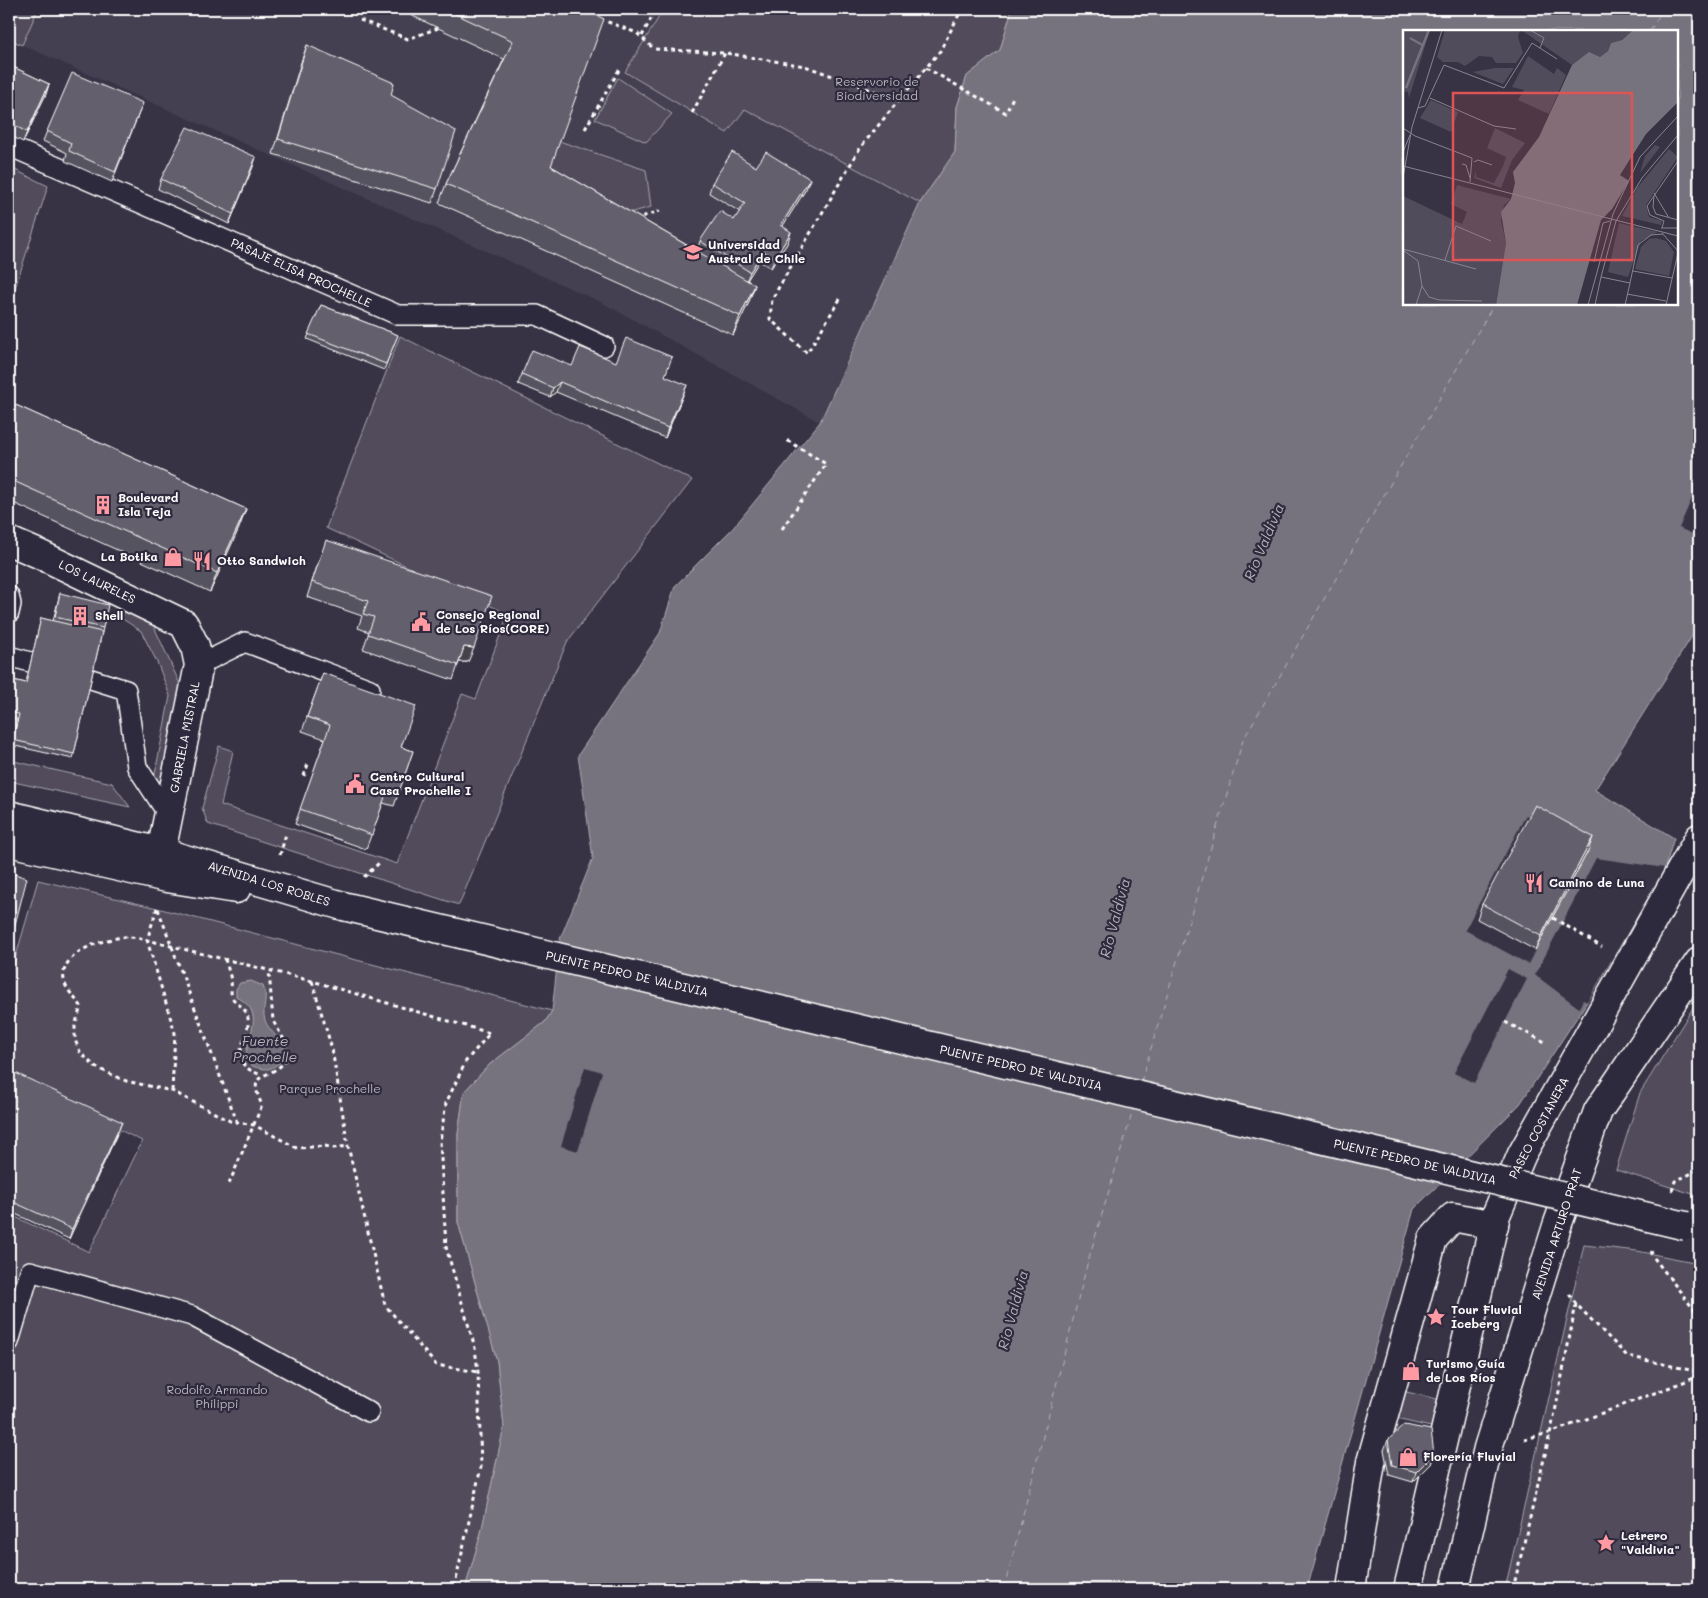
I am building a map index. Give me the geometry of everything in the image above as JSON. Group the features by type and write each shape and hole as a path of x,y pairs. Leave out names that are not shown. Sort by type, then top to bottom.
{"main road":[{"name":"LOS LAURELES","path":"9,542 40,554 184,624"},
{"name":"GABRIELA MISTRAL","path":"161,852 170,816 199,665 195,646 184,624"},
{"name":"AVENIDA LOS ROBLES","path":"9,815 161,852 343,906"},
{"name":"PASEO COSTANERA","path":"1408,1589 1494,1225 1522,1154 1699,838"},
{"name":"AVENIDA LOS ROBLES","path":"9,842 167,878 343,906"},
{"name":"PUENTE PEDRO DE VALDIVIA","path":"343,906 1693,1228"},
{"name":"AVENIDA ARTURO PRAT","path":"1455,1589 1488,1448 1558,1226 1598,1111 1699,962"},
{"path":"1351,1589 1371,1462 1433,1239 1452,1217 1494,1225"}],"lane":[{"name":"PASAJE ELISA PROCHELLE","path":"9,146 398,315 537,315 604,346"},
{"path":"9,596 11,604 9,612"},
{"path":"199,665 245,642 370,689"},
{"path":"9,656 30,662"},
{"path":"90,679 126,690 137,767 170,816"},
{"path":"9,1342 30,1270 192,1316 368,1412"}],"path":[{"path":"642,36 656,9"},
{"path":"840,299 807,353 770,319 772,299 860,148 940,51 962,9"},
{"path":"592,16 642,36 654,49 725,53 805,66 899,100"},
{"path":"360,20 408,39 438,28"},
{"path":"692,113 725,53"},
{"path":"926,68 1006,113 1013,97"},
{"path":"585,129 619,70"},
{"path":"632,220 660,211"},
{"path":"782,529 826,464 784,439"},
{"path":"304,776 309,761"},
{"path":"159,900 148,940 175,1033 172,1091"},
{"path":"157,908 237,1122"},
{"path":"1552,918 1628,964"},
{"path":"348,1146 297,1148 254,1125 230,1121 172,1091 126,1081 87,1061 80,1052 75,1040 75,1026 81,1006 64,981 64,969 70,960 89,947 126,936 312,981 490,1033 466,1061 446,1102 440,1142 446,1247 475,1348 478,1372 481,1467 454,1589"},
{"path":"225,959 231,980 233,998 247,1013 249,1026 242,1039 240,1054 248,1068 262,1075"},
{"path":"229,1184 262,1106 256,1092 257,1082 262,1075 277,1071 283,1065 288,1050 273,1021 269,971"},
{"path":"312,981 332,1049 348,1146 385,1305 436,1365 461,1371 478,1372"},
{"path":"1505,1022 1548,1044"},
{"path":"1651,1254 1699,1316"},
{"path":"1513,1589 1550,1433 1576,1304 1627,1356 1699,1374"},
{"path":"1488,1448 1550,1433 1699,1374"}],"shaded area":[{"name":"Universidad Austral de Chile","path":"9,9 1012,9 955,152 920,203 820,422 601,302 9,39"}],"green space":[{"path":"9,9 38,9 22,45 9,39"},
{"name":"Reservorio de Biodiversidad","path":"664,9 1012,9 1000,50 967,76 957,107 955,152 920,203 745,109 727,133 625,72"},
{"path":"618,78 672,114 646,142 595,119"},
{"path":"559,141 646,170 651,207 603,220 544,185"},
{"path":"9,167 48,186 9,307"},
{"path":"400,336 692,480 567,642 459,905 208,824 202,808 219,746 233,751 221,805 397,864 462,694 476,699 508,614 326,528"},
{"path":"128,608 152,622 179,682 180,696 161,787 153,784 170,696 157,662 141,631 121,618"},
{"path":"9,760 112,783 130,807 9,781"},
{"path":"38,880 157,908 552,1011 545,1022 489,1065 464,1092 458,1134 458,1222 497,1361 504,1427 481,1533 465,1589 9,1589 9,1214 89,1252 142,1141 9,1075 9,980"},
{"path":"1699,998 1699,1196 1616,1170 1640,1093"},
{"path":"1584,1245 1637,1251 1699,1263 1699,1589 1505,1589"},
{"path":"1398,1390 1441,1400 1435,1428 1392,1418"}],"water":[{"name":"Río Valdivia","path":"1012,9 1699,9 1699,625 1595,790 1674,838 1663,874 1587,1002 1520,1104 1414,1209 1307,1589 465,1589 481,1533 504,1427 497,1361 458,1222 458,1134 464,1092 489,1065 545,1022 552,1011 560,939 593,858 578,755 660,633 675,586 733,528 820,422 920,203 955,152 957,107 967,76 1000,50"},
{"name":"Fuente Prochelle","path":"251,981 263,986 265,991 265,1020 285,1051 284,1057 279,1063 269,1069 256,1068 249,1063 247,1057 253,1016 249,1006 236,996 236,989 240,983"}],"pier":[{"path":"1699,482 1699,537 1679,528"},
{"name":"Camino de Luna","path":"1526,815 1589,849 1528,964 1465,930"},
{"path":"1596,858 1665,868 1587,1002 1583,1000 1579,1008 1535,975"},
{"path":"1508,969 1527,979 1474,1083 1454,1073"},
{"path":"585,1067 602,1072 578,1151 561,1146"}],"building":[{"path":"445,9 583,9 604,19 551,166 755,285 740,316 446,184 513,41"},
{"path":"307,45 394,83 391,95 456,131 437,189 278,139"},
{"path":"9,65 49,84 27,132 9,123"},
{"path":"72,73 143,103 115,172 69,151 71,143 47,131"},
{"path":"187,127 256,157 233,214 161,179"},
{"path":"732,152 756,167 766,152 810,179 781,225 791,232 775,258 763,251 750,272 700,241 720,211 734,220 745,203 712,183"},
{"path":"321,305 398,335 386,364 308,334"},
{"path":"626,338 672,357 665,376 687,385 668,428 560,382 553,388 522,374 532,350 572,366 580,347 616,362"},
{"name":"Boulevard Isla Teja","path":"9,402 246,509 217,573 9,479"},
{"name":"Consejo Regional de Los Ríos(CORE)","path":"326,540 492,596 474,648 464,647 458,665 368,634 374,617 363,614 368,601 312,582"},
{"name":"Shell","path":"60,593 108,605 103,628 55,617"},
{"name":"Shell","path":"41,618 102,632 74,754 13,740 19,714 9,712 9,679 26,683"},
{"name":"Centro Cultural Casa Prochelle I","path":"323,673 416,706 401,747 413,751 399,792 388,788 372,835 300,809 330,725 307,717"},
{"name":"Camino de Luna","path":"1535,805 1593,837 1541,936 1482,904"},
{"path":"9,872 27,878 9,948"},
{"path":"11,1071 122,1122 72,1229 9,1200 9,1076"},
{"name":"Florería Fluvial","path":"1404,1425 1431,1430 1434,1454 1416,1472 1392,1465 1388,1440"}],"ferry route":[{"path":"1651,30 1659,16 1667,9"},
{"path":"1141,1082 1243,740 1493,305"},
{"path":"1004,1589 1088,1261 1134,1107"}],"place":[{"name":"Universidad Austral de Chile","path":"693,252"},
{"name":"Boulevard Isla Teja","path":"103,505"},
{"name":"La Botika","path":"173,557"},
{"name":"Otto Sandwich","path":"202,561"},
{"name":"Shell","path":"80,616"},
{"name":"Consejo Regional de Los Ríos(CORE)","path":"421,622"},
{"name":"Centro Cultural Casa Prochelle I","path":"355,784"},
{"name":"Camino de Luna","path":"1534,883"},
{"name":"Tour Fluvial Iceberg","path":"1436,1317"},
{"name":"Turismo Guía de Los Ríos","path":"1411,1371"},
{"name":"Florería Fluvial","path":"1408,1457"},
{"name":"Letrero \"Valdivia\"","path":"1606,1543"}],"park label":[{"name":"Parque Prochelle","path":"330,1089"},
{"name":"Rodolfo Armando Philippi","path":"217,1397"}]}
